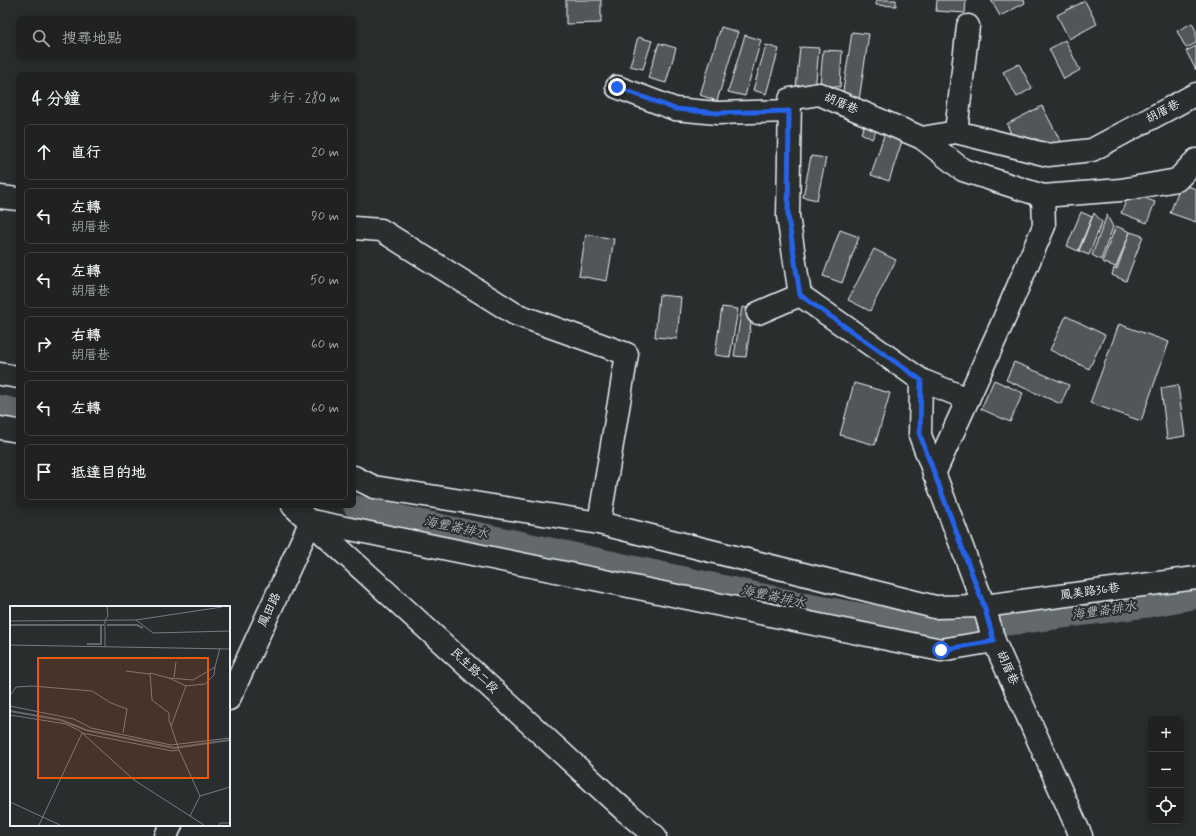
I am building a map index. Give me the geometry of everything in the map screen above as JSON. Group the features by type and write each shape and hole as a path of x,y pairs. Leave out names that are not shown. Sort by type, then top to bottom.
{"street":[{"path":"956,132 968,26"},
{"path":"617,87 675,109 717,113 789,111 788,216 800,295 921,380 968,399"},
{"name":"胡厝巷","path":"789,111 790,99 819,94 922,138 963,170 1043,196 1121,190 1177,180 1196,160"},
{"name":"胡厝巷","path":"922,138 956,132 1048,155 1092,150 1196,94"},
{"path":"934,474 1001,326 1044,226 1043,196"},
{"path":"0,197 16,199"},
{"path":"356,228 381,230 515,314 627,354 599,523"},
{"path":"758,313 800,295"},
{"path":"0,374 16,377"},
{"name":"胡厝巷","path":"921,380 920,435 984,606 994,640 1081,836"},
{"path":"0,428 16,431"},
{"name":"鳳美路36巷","path":"356,478 374,487 599,523 935,608 984,606 1196,578"},
{"name":"民生路二段","path":"295,508 624,810 655,836"},
{"path":"311,521 941,650 994,640"},
{"name":"鳳田路","path":"230,697 311,521"},
{"path":"166,836 171,826"}],"building":[{"path":"566,0 601,0 601,23 566,24"},
{"path":"876,0 896,0 896,6 876,5"},
{"path":"937,0 966,0 965,13 936,11"},
{"path":"991,0 1024,0 1025,3 1000,16"},
{"path":"1085,1 1097,24 1069,39 1057,15"},
{"path":"1192,23 1196,31 1196,43 1186,48 1177,31"},
{"path":"721,27 738,32 717,101 700,95"},
{"path":"852,32 869,34 859,100 842,98"},
{"path":"745,35 761,40 745,96 728,92"},
{"path":"638,37 652,41 643,69 630,66"},
{"path":"1065,40 1080,70 1064,79 1049,49"},
{"path":"659,43 676,48 666,83 648,78"},
{"path":"766,45 779,49 766,94 753,90"},
{"path":"1196,46 1196,70 1186,51"},
{"path":"800,47 819,48 815,90 796,88"},
{"path":"823,50 842,51 840,87 820,85"},
{"path":"1019,64 1032,88 1017,97 1003,72"},
{"path":"1042,106 1062,144 1044,153 1037,139 1014,141 1007,124"},
{"path":"868,117 880,123 872,139 861,133"},
{"path":"885,132 903,138 889,181 871,175"},
{"path":"811,156 826,158 817,200 803,197"},
{"path":"1181,184 1196,189 1196,222 1170,213"},
{"path":"1130,192 1155,202 1147,223 1121,213"},
{"path":"1081,212 1092,217 1078,251 1067,246"},
{"path":"1094,213 1102,222 1089,255 1079,251"},
{"path":"1107,215 1113,227 1101,260 1092,255"},
{"path":"1116,226 1130,232 1116,267 1102,262"},
{"path":"840,230 859,237 842,283 823,276"},
{"path":"1130,232 1143,236 1126,281 1112,275 1114,268 1117,269"},
{"path":"586,234 614,239 607,281 579,276"},
{"path":"874,249 896,260 870,311 848,300"},
{"path":"659,295 681,297 677,339 655,337"},
{"path":"722,307 738,309 730,357 715,355"},
{"path":"742,307 753,309 746,357 734,356"},
{"path":"1066,316 1105,335 1089,369 1050,350"},
{"path":"1119,324 1169,342 1141,421 1090,403"},
{"path":"1014,362 1069,385 1061,404 1006,380"},
{"path":"994,380 1023,393 1010,422 981,409"},
{"path":"854,383 890,393 875,445 840,435"},
{"path":"1178,385 1185,436 1167,439 1161,388"}],"waterway":[{"name":"海豐崙排水","path":"0,406 16,410"},
{"name":"海豐崙排水","path":"356,506 806,604 957,631 1151,606 1196,598"}],"route":[{"path":"617,87 675,109 717,113 789,111 788,216 800,295 921,380 920,435 984,606 994,641 941,650"}]}
